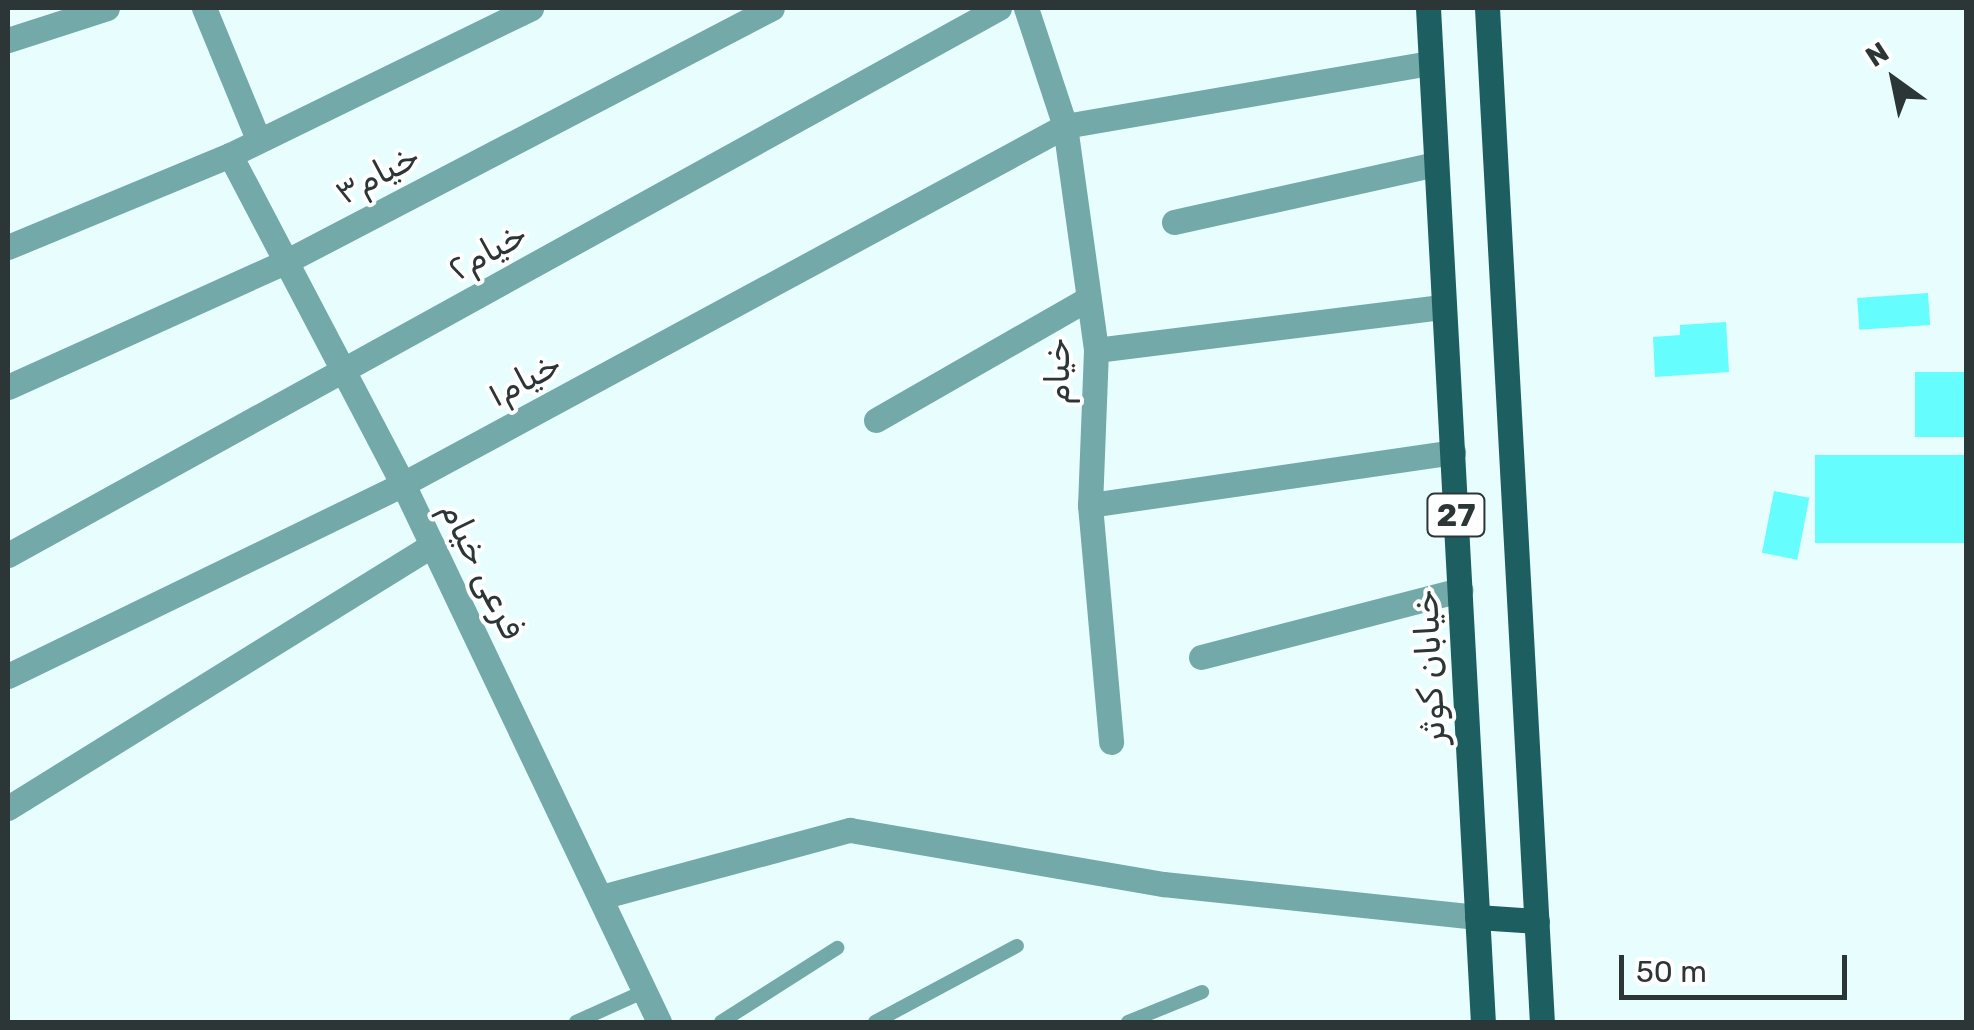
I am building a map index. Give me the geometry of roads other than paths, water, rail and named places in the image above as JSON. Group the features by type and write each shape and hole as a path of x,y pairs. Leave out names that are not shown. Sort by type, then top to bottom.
{"main road":[{"name":"خیابان کوثر","path":"1428,8 1482,1022"},
{"name":"27","path":"1487,8 1542,1022"},
{"path":"1477,917 1537,921"}],"street":[{"path":"8,40 107,8"},
{"path":"204,8 258,139"},
{"path":"8,247 230,154 531,8"},
{"name":"خیام۳","path":"8,387 284,262 772,8"},
{"name":"خیام۲","path":"8,555 999,8"},
{"name":"خیام","path":"1026,8 1066,126 1096,350 1090,506 1111,742"},
{"name":"خیام۱","path":"8,676 403,484 1066,126 1430,63"},
{"name":"فرعی خیام","path":"230,154 403,484 659,1022"},
{"path":"1174,222 1436,164"},
{"path":"876,420 1089,298"},
{"path":"1096,350 1443,307"},
{"path":"1090,506 1452,452"},
{"path":"8,808 432,545"},
{"path":"1202,657 1460,590"},
{"path":"601,897 850,830 1164,884 1477,917"}],"lane":[{"path":"875,1022 1017,946"},
{"path":"721,1022 838,948"},
{"path":"576,1022 646,991"},
{"path":"1128,1022 1202,992"}]}
